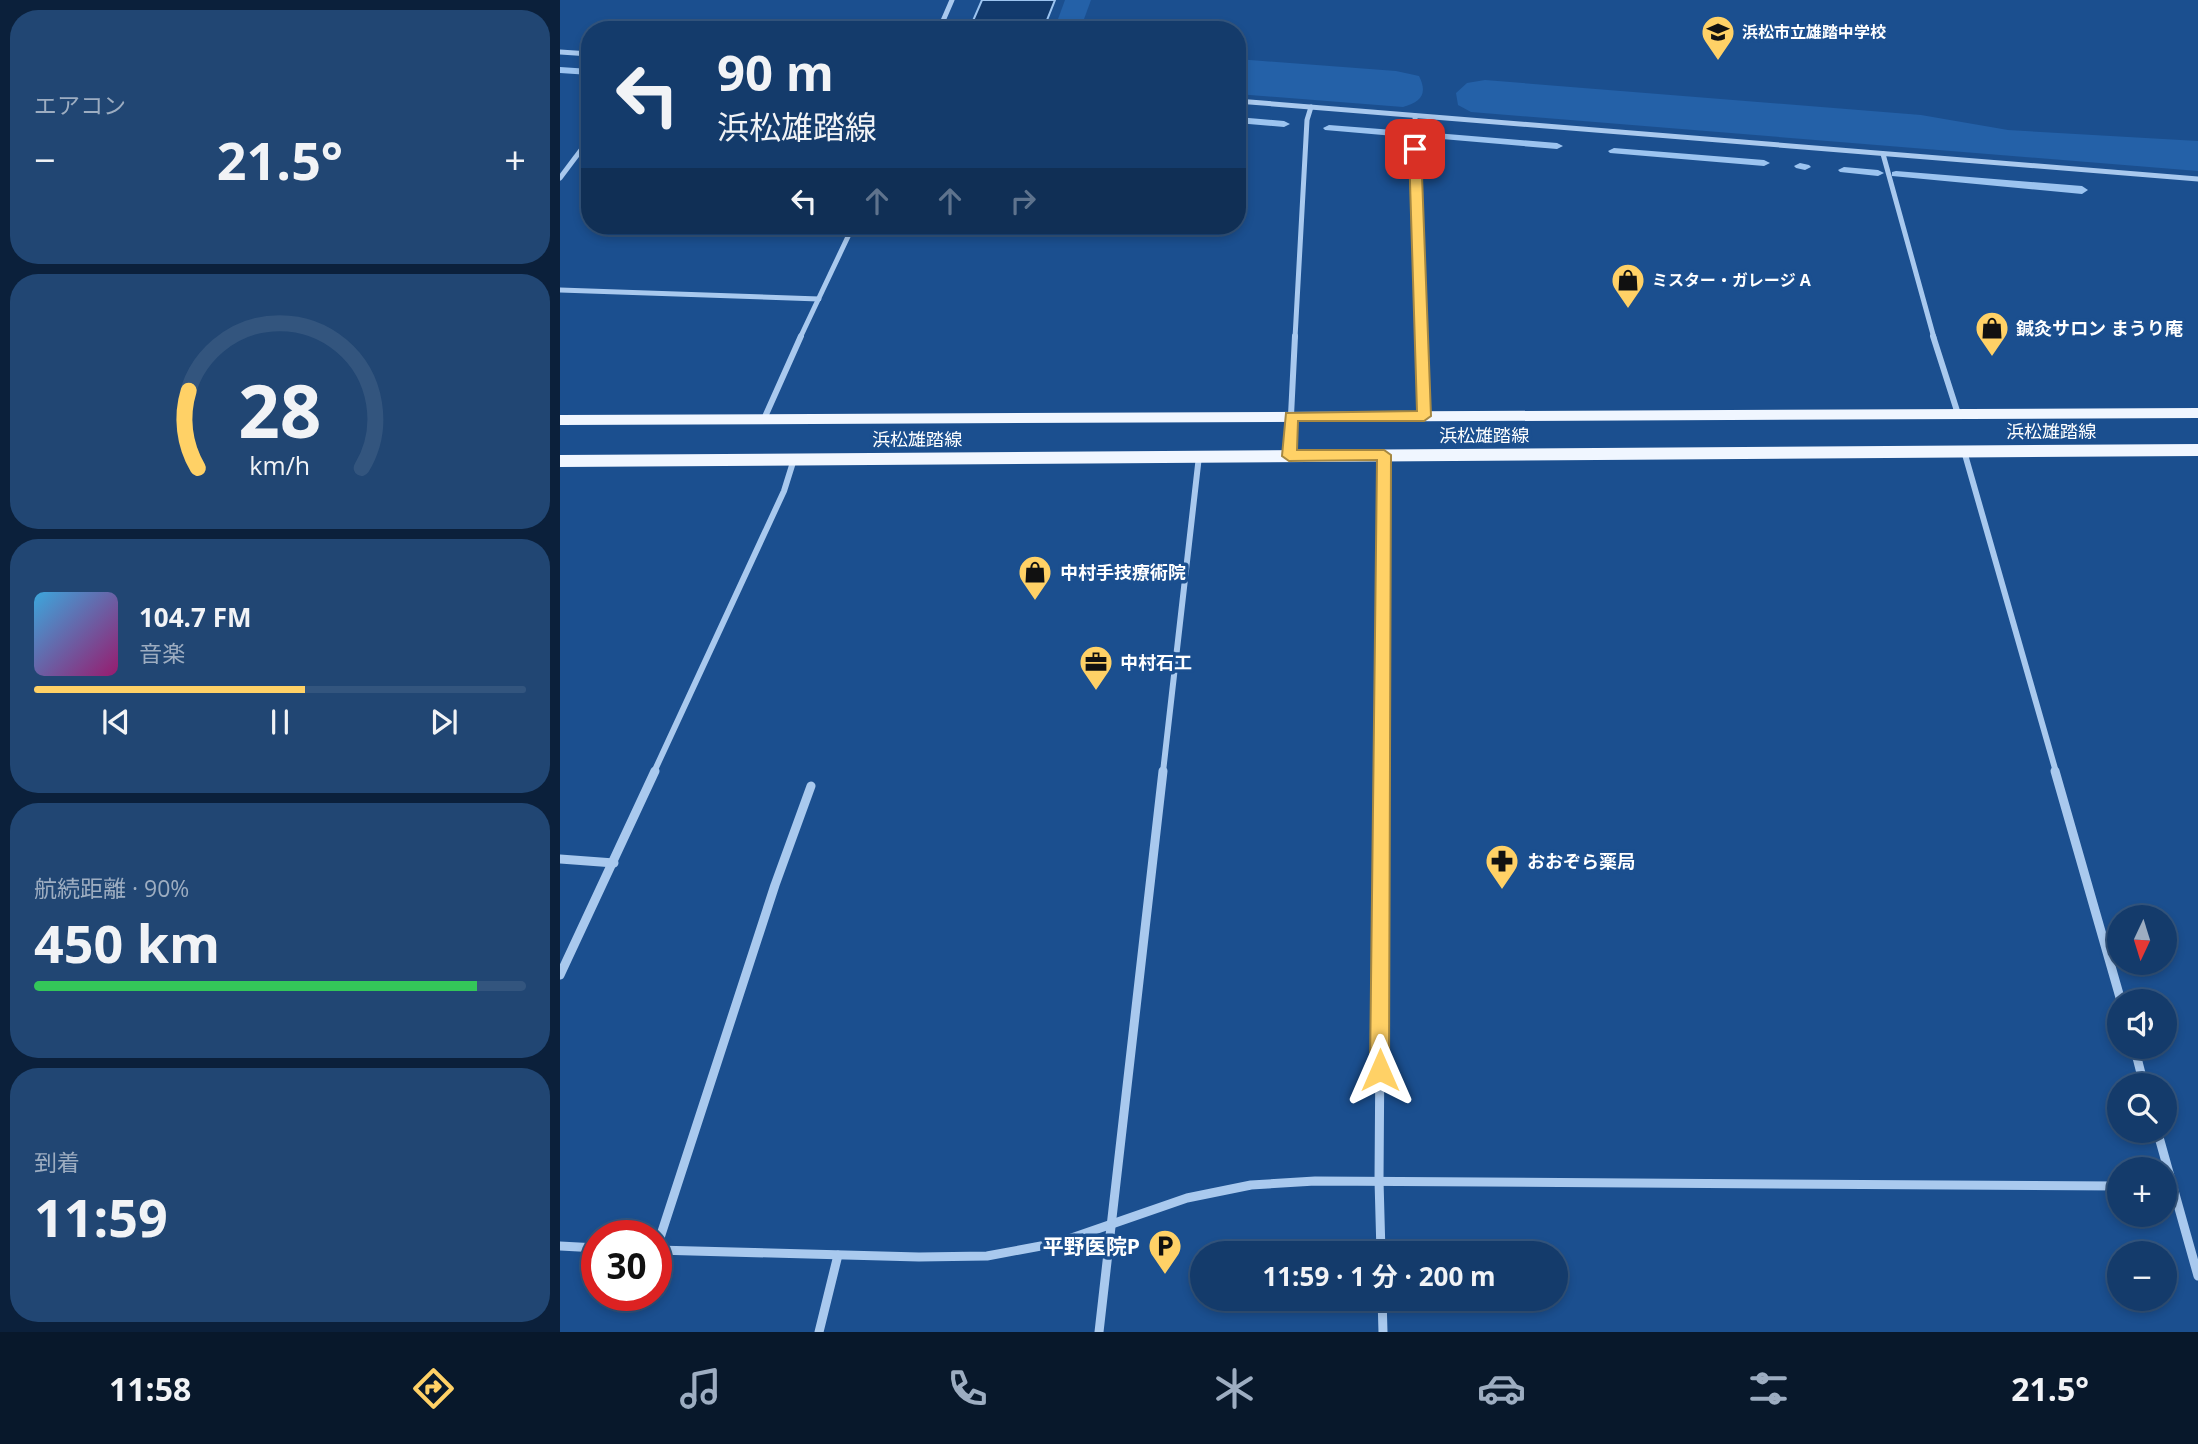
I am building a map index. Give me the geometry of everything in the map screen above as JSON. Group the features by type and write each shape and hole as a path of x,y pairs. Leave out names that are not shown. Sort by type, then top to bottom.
{"main road":[{"name":"浜松雄踏線","path":"560,419 2198,413"},
{"name":"浜松雄踏線","path":"560,461 2198,450"}],"street":[{"path":"943,21 952,0"},
{"path":"560,52 581,53"},
{"path":"1246,102 2198,179"},
{"path":"1289,456 1307,120 1311,107"},
{"path":"1415,116 1424,416"},
{"path":"560,178 581,150"},
{"path":"1882,154 1947,386 1958,414"},
{"path":"764,419 849,235"},
{"path":"560,290 819,299"},
{"path":"1964,451 2118,989"},
{"path":"1381,1241 1384,455"},
{"path":"1099,1332 1199,456"},
{"path":"560,975 784,491 794,459"},
{"path":"666,1220 775,885 811,786"},
{"path":"560,859 614,863"},
{"path":"672,1250 987,1256 1057,1243 1187,1198 1251,1185 1379,1180 2107,1186"},
{"path":"2177,1214 2198,1276"},
{"path":"560,1246 581,1247"},
{"path":"819,1332 838,1255"},
{"path":"1382,1311 1383,1332"}],"shaded area":[{"path":"982,0 1055,0 1047,21 973,21"},
{"path":"1065,0 1091,0 1083,21 1057,21"},
{"path":"1246,60 1396,71 1419,76 1423,88 1421,96 1414,103 1403,107 1246,95"},
{"path":"1485,80 1921,115 2008,130 2198,141 2198,171 1471,112 1458,105 1456,93 1467,83"}],"waterway":[{"path":"560,70 581,71"},
{"path":"1246,121 1284,124"},
{"path":"1329,128 1406,134"},
{"path":"1423,135 1557,146"},
{"path":"1614,151 1764,163"},
{"path":"1800,166 1805,167"},
{"path":"1844,170 1878,173"},
{"path":"1896,174 2082,190"}],"place":[{"name":"浜松市立雄踏中学校","path":"1718,62"},
{"name":"ミスター・ガレージ A","path":"1628,310"},
{"name":"鍼灸サロン まうり庵","path":"1992,358"},
{"name":"中村手技療術院","path":"1035,602"},
{"name":"中村石工","path":"1096,692"},
{"name":"おおぞら薬局","path":"1502,891"},
{"name":"平野医院P","path":"1165,1276"}],"route":[{"path":"1380,1070 1384,455 1289,456 1291,416 1424,416 1415,149"}]}
